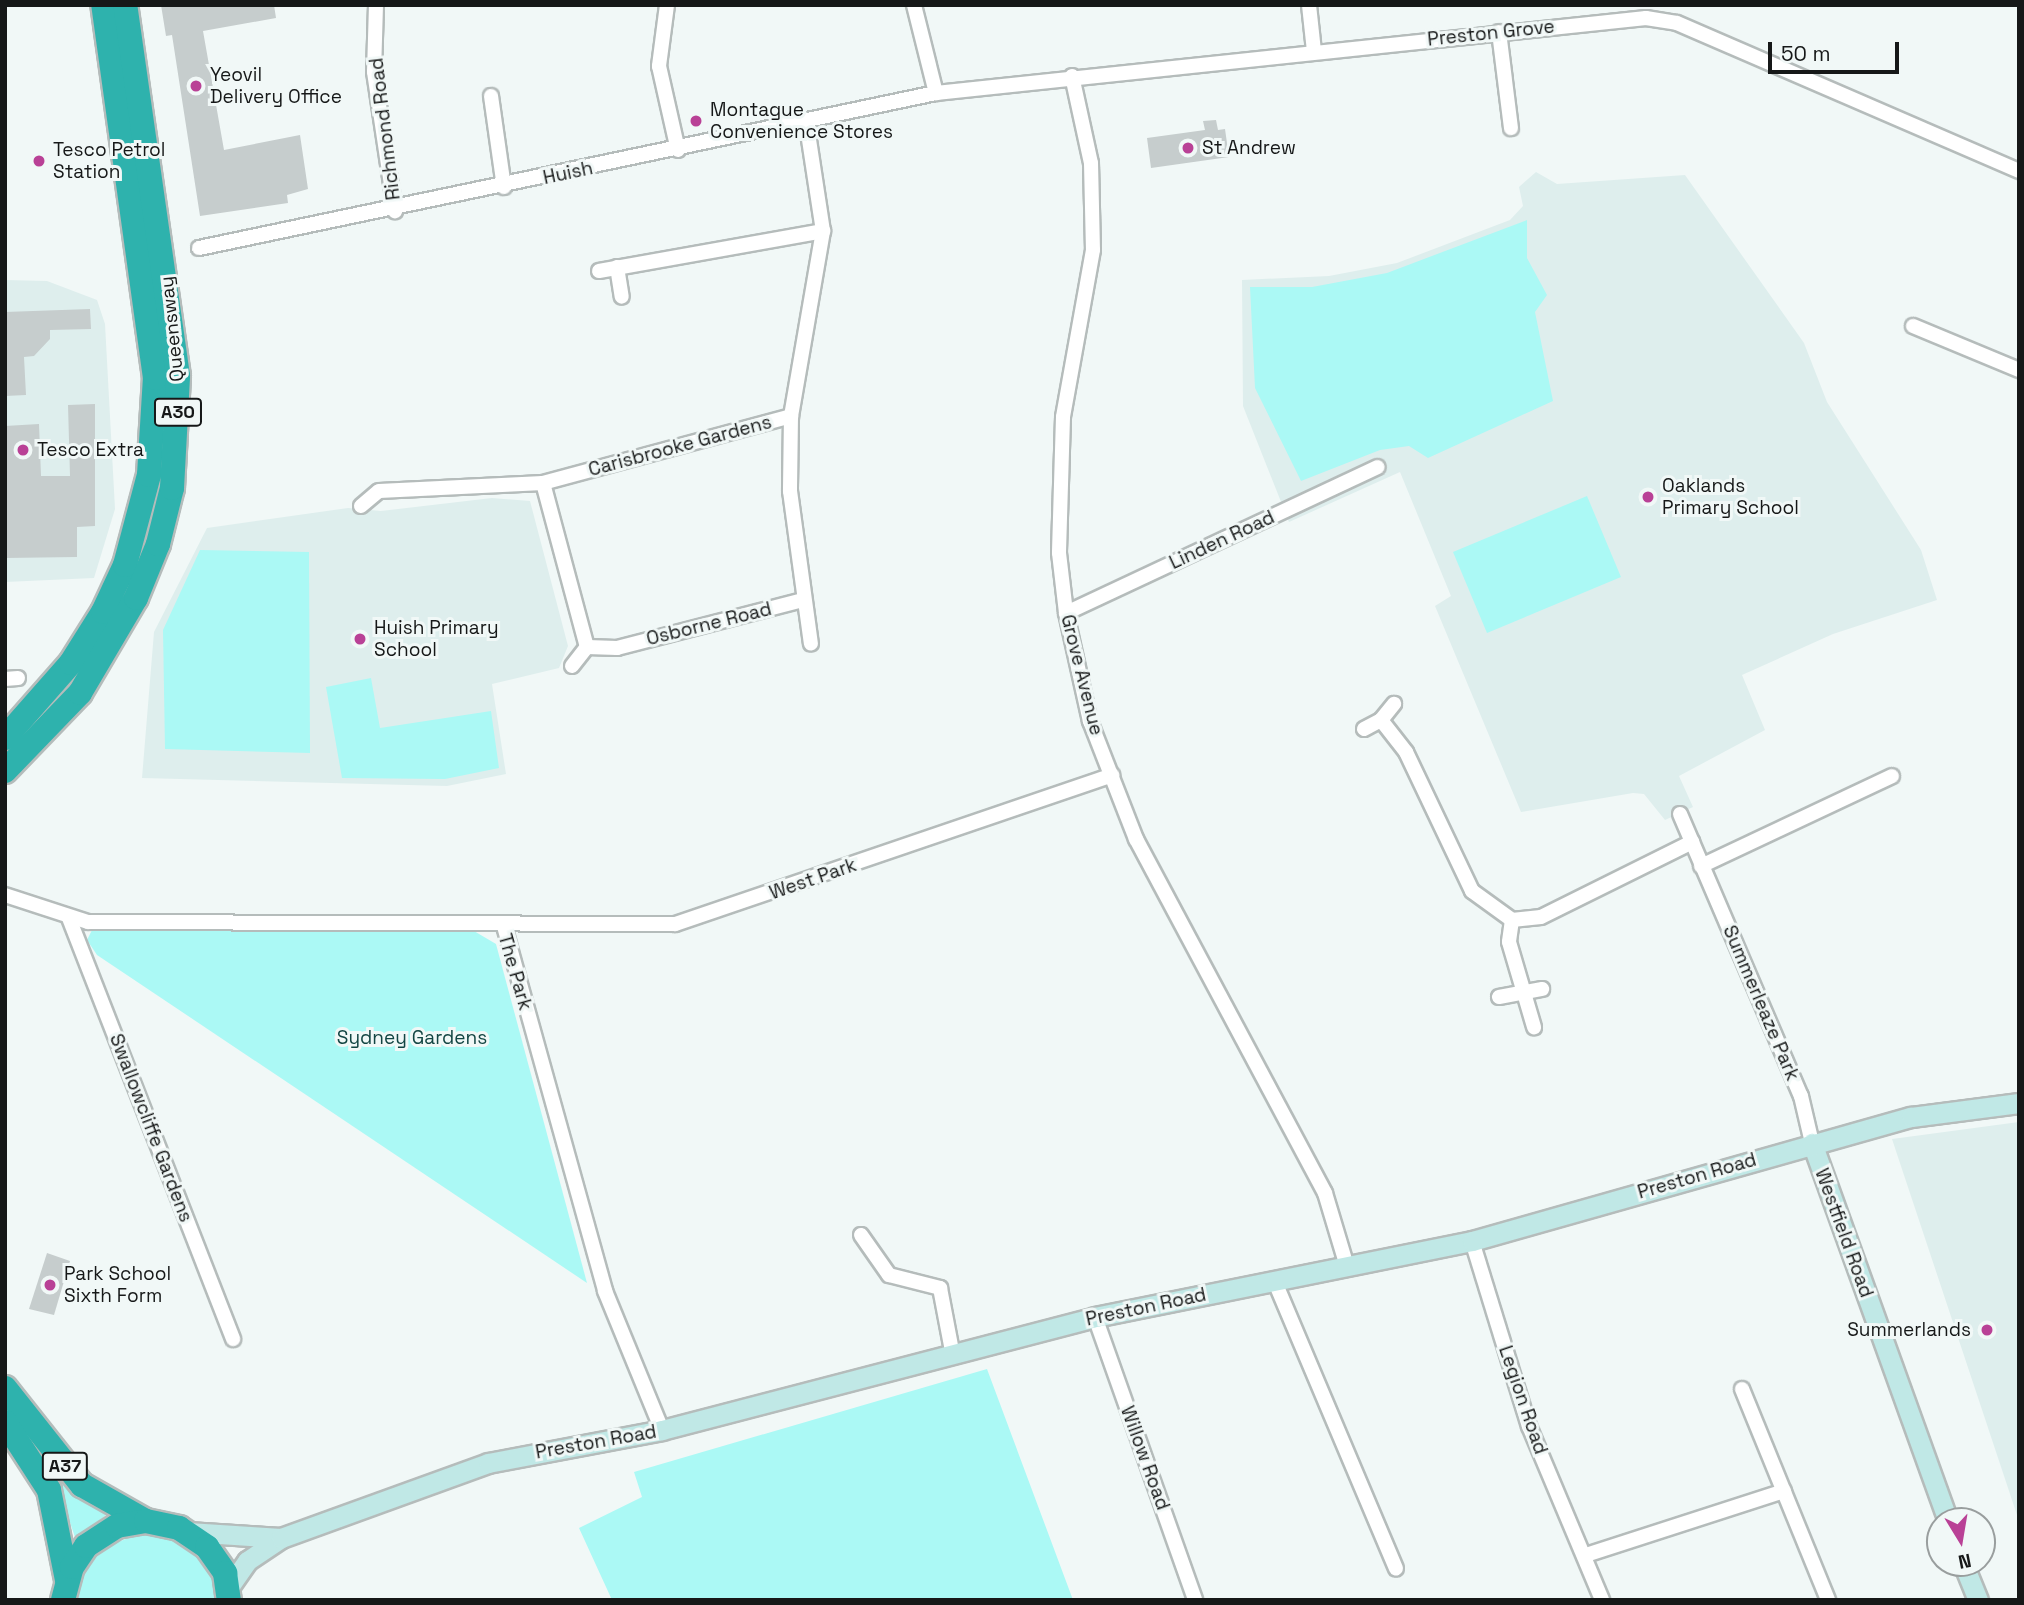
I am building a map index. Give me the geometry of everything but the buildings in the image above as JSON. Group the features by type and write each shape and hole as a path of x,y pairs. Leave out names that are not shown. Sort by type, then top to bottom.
{"highway":[{"name":"Queensway","path":"5,738 71,663 103,612 125,565 149,475 155,378 103,5"},
{"name":"Queensway","path":"5,771 80,693 136,598 172,488 178,437 176,351 125,5"},
{"name":"A37","path":"5,1388 82,1485 146,1521 188,1532 215,1555 229,1593"},
{"name":"A37","path":"5,1422 35,1461 54,1503 65,1590"},
{"name":"A37","path":"65,1590 95,1538 117,1526 146,1521"}],"street":[{"name":"Richmond Road","path":"376,5 374,72 395,211"},
{"path":"667,5 660,66 678,150"},
{"path":"914,5 936,93"},
{"path":"1309,5 1314,51"},
{"name":"Preston Grove","path":"936,93 1072,76 1499,32 1646,12 2019,170"},
{"path":"1499,32 1511,128"},
{"name":"Grove Avenue","path":"1072,76 1091,163 1093,250 1063,417 1059,553 1066,613 1090,720 1136,839 1325,1193 1346,1263"},
{"name":"Huish","path":"200,248 395,211 936,93"},
{"path":"491,96 504,187"},
{"name":"Carisbrooke Gardens","path":"361,506 379,491 543,482 791,416 822,231 806,120"},
{"path":"599,271 822,231"},
{"path":"617,267 622,297"},
{"path":"1913,326 2019,370"},
{"path":"791,416 790,491 802,600 811,644"},
{"name":"Linden Road","path":"1066,613 1377,467"},
{"path":"543,482 587,647 572,666"},
{"name":"Osborne Road","path":"587,647 617,648 802,600"},
{"path":"1364,729 1381,720 1394,704"},
{"path":"1381,720 1406,752 1472,891 1512,920 1541,917 1692,842"},
{"name":"West Park","path":"504,926 660,925 700,918 1112,775"},
{"path":"1701,866 1892,776"},
{"name":"Summerleaze Park","path":"1680,814 1801,1096 1812,1143"},
{"name":"The Park","path":"5,895 69,918 504,926 605,1291 662,1430"},
{"name":"Swallowcliffe Gardens","path":"69,918 233,1339"},
{"path":"1512,920 1509,942 1534,1027"},
{"path":"1499,997 1542,989"},
{"name":"Preston Road","path":"229,1593 247,1561 281,1538 488,1463 662,1430 1095,1317 1275,1282 1346,1263 1472,1241 1911,1117 2019,1103"},
{"name":"Westfield Road","path":"1812,1143 1943,1507"},
{"path":"861,1235 889,1275 940,1288 953,1356"},
{"name":"Legion Road","path":"1472,1241 1528,1426 1586,1555 1602,1600"},
{"path":"1275,1282 1396,1569"},
{"name":"Willow Road","path":"1095,1317 1195,1600"},
{"path":"1742,1389 1828,1600"},
{"path":"1586,1555 1784,1491"},
{"name":"Preston Road","path":"188,1532 281,1538"},
{"path":"1969,1577 1978,1600"}],"shaded area":[{"name":"Oaklands Primary School","path":"1536,172 1557,184 1685,175 1804,343 1827,402 1921,550 1937,600 1833,634 1742,675 1765,730 1679,776 1693,807 1665,820 1644,794 1633,793 1521,812 1435,606 1451,596 1400,472 1289,522 1243,406 1242,280 1329,276 1397,263 1510,220 1523,206 1519,187"},
{"path":"5,280 47,281 97,300 105,324 115,509 94,578 5,582"},
{"name":"Huish Primary School","path":"492,498 530,501 568,646 559,668 492,684 506,774 447,786 142,778 154,632 207,528 348,508 381,511"},
{"name":"Summerlands","path":"2019,1122 2019,1521 1892,1139"}],"green space":[{"path":"1527,220 1527,258 1547,295 1535,312 1553,401 1428,458 1409,446 1380,450 1301,481 1255,388 1250,287 1312,287 1387,273"},
{"path":"1587,496 1621,577 1487,633 1453,552"},
{"path":"200,550 309,552 310,753 165,749 163,630"},
{"path":"371,678 380,728 491,711 499,768 445,779 342,778 326,687"},
{"name":"Sydney Gardens","path":"112,927 474,931 496,944 587,1283 97,955 87,940 92,930"},
{"path":"987,1369 1073,1600 612,1600 579,1528 642,1497 634,1472"},
{"path":"61,1478 85,1502 107,1514 76,1540 56,1482"},
{"path":"143,1532 167,1535 195,1550 213,1577 218,1600 77,1600 83,1573 101,1549"}],"place":[{"name":"Yeovil Delivery Office","path":"196,86"},
{"name":"Montague Convenience Stores","path":"696,121"},
{"name":"St Andrew","path":"1188,148"},
{"name":"Tesco Petrol Station","path":"39,161"},
{"name":"Tesco Extra","path":"23,450"},
{"name":"Oaklands Primary School","path":"1648,497"},
{"name":"Huish Primary School","path":"360,639"},
{"name":"Park School Sixth Form","path":"50,1285"},
{"name":"Summerlands","path":"1987,1330"}]}
